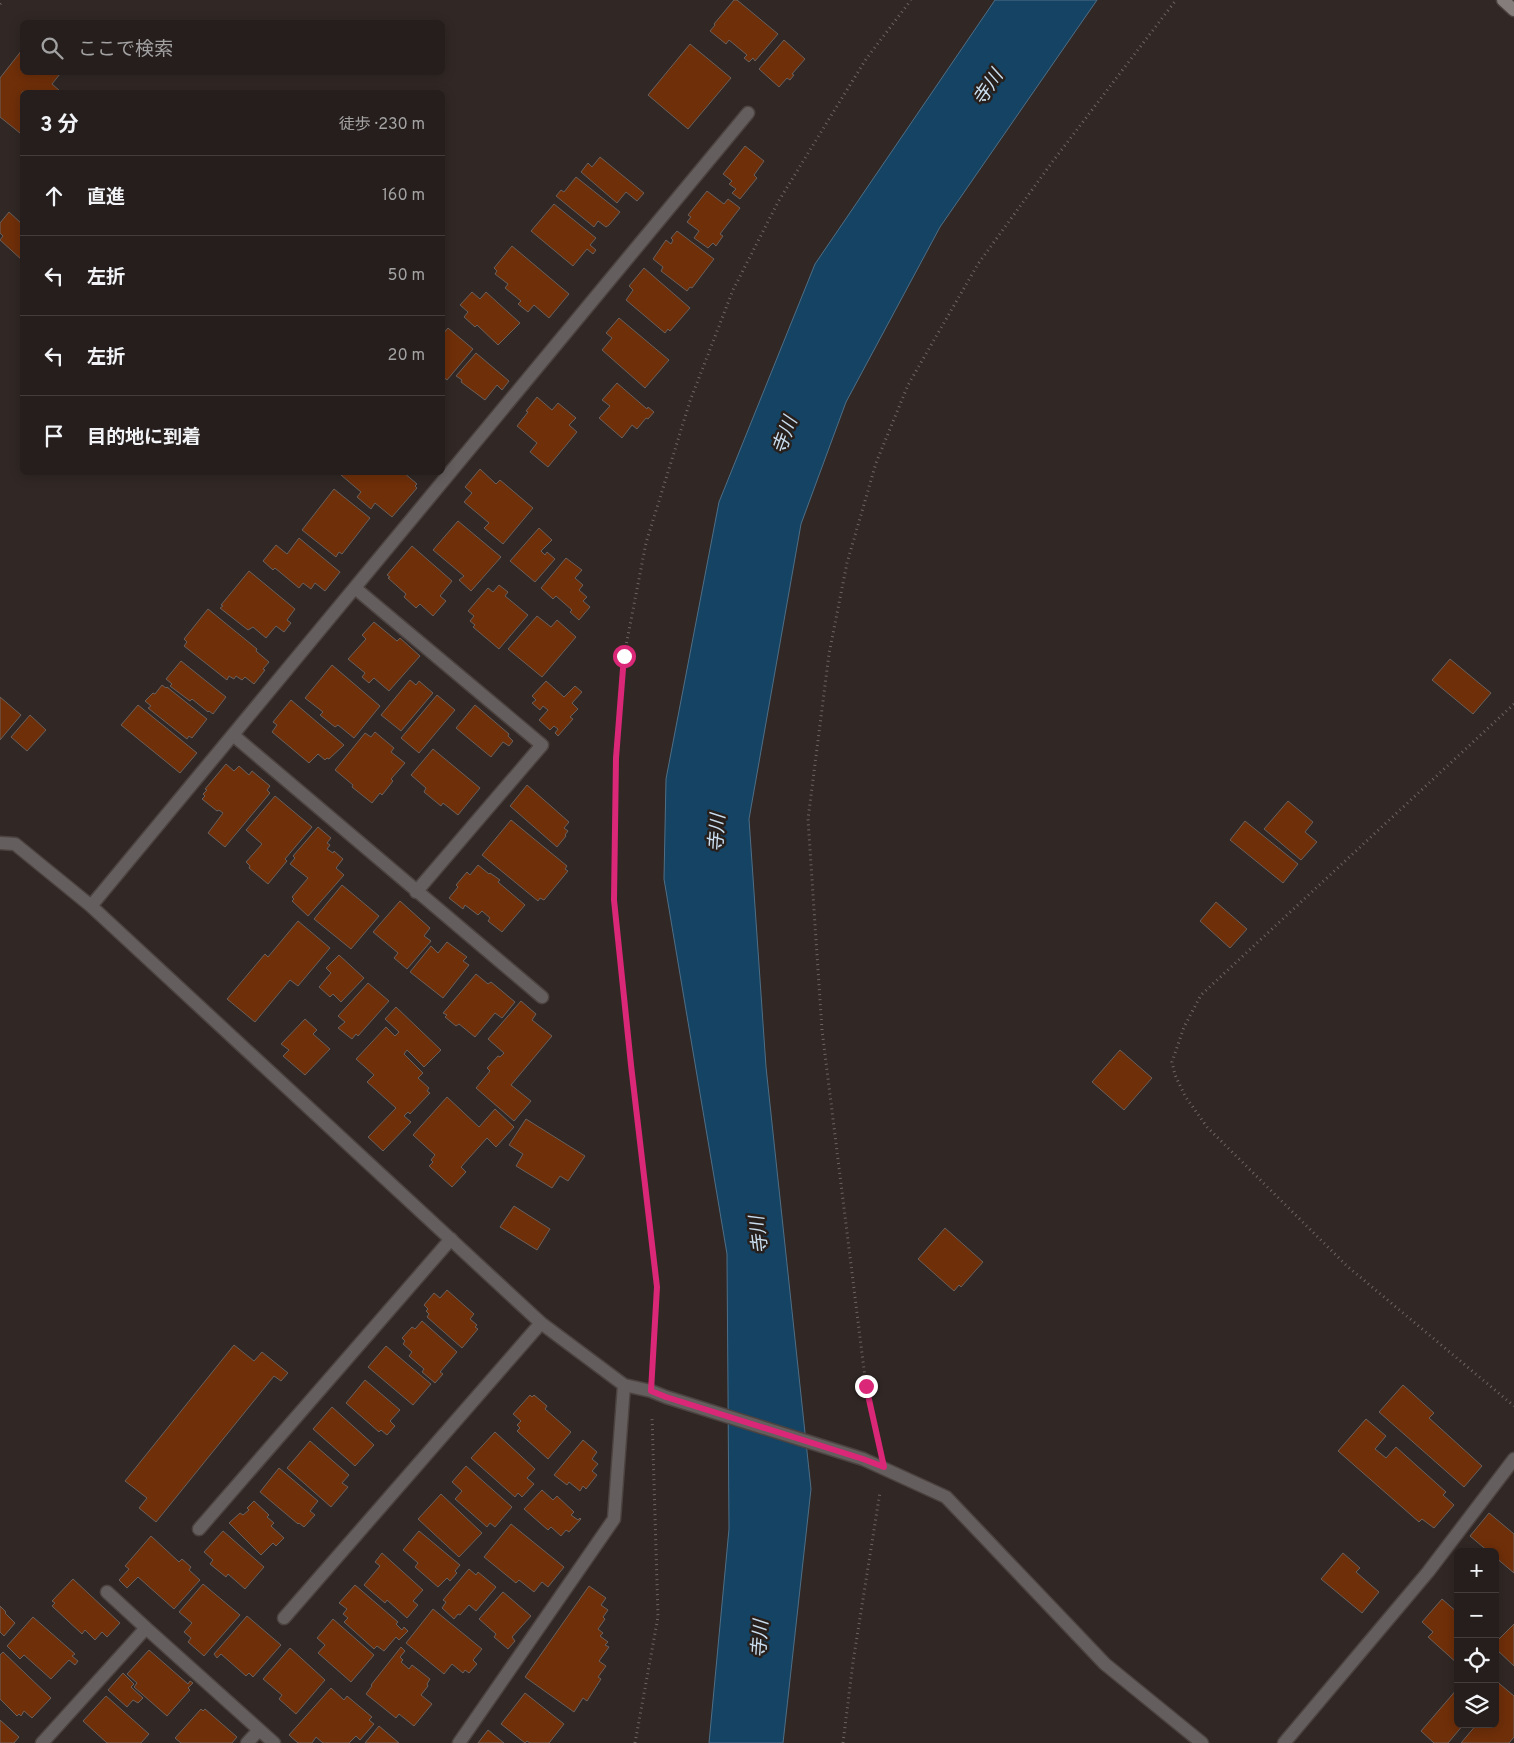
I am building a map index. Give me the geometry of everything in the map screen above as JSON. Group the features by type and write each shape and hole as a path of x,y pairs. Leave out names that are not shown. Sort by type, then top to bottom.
{"street":[{"path":"1502,0 1514,10"},
{"path":"91,906 748,113"},
{"path":"355,588 542,746 416,892"},
{"path":"233,735 542,997"},
{"path":"0,843 15,844 91,906 541,1323 624,1385 651,1391 863,1459 946,1497 1105,1664 1202,1743"},
{"path":"199,1529 451,1239"},
{"path":"284,1618 541,1323"},
{"path":"459,1743 614,1519 624,1385"},
{"path":"1284,1743 1428,1572 1514,1459"},
{"path":"107,1592 274,1743"},
{"path":"42,1743 146,1628"},
{"path":"247,1743 259,1730"}],"path":[{"path":"0,4 3,0"},
{"path":"635,1743 658,1617 651,1391 657,1287 614,900 616,758 626,647 646,544 690,402 733,290 778,202 866,59 911,0"},
{"path":"843,1743 853,1662 884,1467 866,1386 822,1030 808,819 830,654 847,563 876,463 908,385 978,264 1053,161 1176,0"},
{"path":"1514,704 1201,995 1184,1028 1172,1062 1175,1076 1185,1096 1208,1127 1347,1266 1514,1406"}],"water":[{"name":"寺川","path":"995,0 1097,0 940,227 846,402 801,524 749,819 766,1067 811,1489 783,1743 709,1743 729,1529 727,1254 664,879 666,779 719,502 815,264"}],"building":[{"path":"734,0 737,0 778,34 755,61 753,58 749,62 744,58 747,55 729,40 726,44 710,31"},
{"path":"784,40 805,59 792,74 794,75 790,80 787,78 779,87 759,69"},
{"path":"690,44 731,78 688,129 648,95"},
{"path":"20,53 20,75 59,75 52,84 59,90 20,90 20,133 0,117 0,78"},
{"path":"745,146 764,161 754,175 757,178 740,199 732,193 736,189 729,184 732,181 723,174"},
{"path":"600,157 644,193 637,201 626,192 617,203 581,172 588,163 592,167"},
{"path":"576,177 620,212 606,227 598,221 594,227 556,196 561,190 564,192"},
{"path":"707,191 724,204 728,199 740,208 720,234 723,236 716,246 713,243 708,248 694,238 699,231 687,222 691,217 688,215"},
{"path":"554,204 596,238 590,245 596,250 593,254 587,249 573,266 531,231"},
{"path":"9,212 20,222 20,258 0,240 3,236 0,233 0,223"},
{"path":"677,231 714,259 692,288 690,287 687,291 661,271 663,267 653,259 666,240 671,244 673,240 671,238"},
{"path":"512,246 569,294 549,318 534,305 528,312 518,304 521,301 505,288 508,284 495,274 497,271 494,268"},
{"path":"644,268 690,308 670,331 668,329 665,333 626,300 633,290 629,286"},
{"path":"472,292 480,299 486,292 520,323 498,345 477,325 475,327 464,317 468,312 460,305"},
{"path":"619,318 669,360 645,388 602,350 612,338 606,333"},
{"path":"448,328 473,349 447,380 445,378 445,332"},
{"path":"476,353 509,381 502,390 497,385 485,400 456,376"},
{"path":"617,383 647,409 648,407 654,412 637,429 632,425 622,438 599,418 610,406 602,400"},
{"path":"537,397 552,410 558,403 576,418 569,425 577,432 548,467 530,452 537,443 517,426"},
{"path":"480,469 496,484 500,480 533,508 503,544 484,528 489,523 464,502 472,493 465,487"},
{"path":"341,475 406,475 417,484 415,486 417,488 392,517 375,503 371,509 357,497 361,492"},
{"path":"334,489 370,518 342,554 339,552 336,557 302,530"},
{"path":"458,521 501,557 471,591 459,580 464,576 433,550"},
{"path":"539,528 552,540 541,551 545,555 547,552 555,559 535,582 510,561"},
{"path":"299,538 340,572 325,591 315,583 311,589 303,583 299,588 275,568 273,570 263,561 276,545 287,554"},
{"path":"412,546 452,581 440,596 446,601 433,616 420,604 416,608 404,597 406,594 387,575"},
{"path":"566,558 582,570 575,578 583,585 579,590 587,597 583,601 590,607 579,620 570,612 572,610 556,596 553,599 541,588"},
{"path":"249,571 295,609 287,620 291,623 284,632 276,626 266,638 253,627 248,630 220,608"},
{"path":"499,585 508,592 505,596 528,615 499,649 473,627 475,625 470,621 474,616 468,611 488,588 493,592"},
{"path":"208,609 257,649 256,651 269,662 254,684 245,677 242,680 236,676 234,679 229,676 227,680 184,646 187,642 184,639"},
{"path":"537,616 551,627 557,620 576,637 542,677 508,649"},
{"path":"374,622 397,641 400,638 420,656 389,691 374,678 369,683 362,677 365,673 348,659 366,639 362,635"},
{"path":"1450,659 1491,693 1473,714 1432,680"},
{"path":"181,661 226,697 213,714 192,699 190,701 170,686 172,684 166,679"},
{"path":"332,665 380,706 354,738 338,725 335,727 320,715 323,712 305,698"},
{"path":"410,680 416,685 419,681 433,693 401,731 381,715"},
{"path":"546,681 564,697 575,686 582,692 572,703 578,709 570,717 573,719 558,736 555,733 558,729 554,726 550,730 539,720 548,710 543,706 540,710 532,703 536,700 532,696"},
{"path":"162,685 207,719 192,738 189,736 187,739 148,708 151,706 145,701 153,693 155,694"},
{"path":"437,695 455,710 419,753 401,738"},
{"path":"0,697 21,715 0,740"},
{"path":"291,700 344,745 329,759 325,760 318,754 309,763 272,732 277,725 273,722"},
{"path":"138,705 197,753 180,773 121,725"},
{"path":"475,705 509,734 508,736 513,741 509,746 503,742 491,757 456,728"},
{"path":"30,715 46,730 27,751 11,737"},
{"path":"375,732 394,748 391,752 405,763 391,779 393,781 382,795 380,793 372,803 335,770 365,733 371,737"},
{"path":"433,749 480,788 458,815 443,803 441,806 424,792 426,788 411,775"},
{"path":"226,764 234,771 239,766 249,775 252,771 270,786 267,790 270,793 225,847 208,833 223,813 219,810 217,811 202,799 205,796 203,794 207,790 205,789"},
{"path":"527,785 569,822 564,828 568,831 566,836 557,847 510,806"},
{"path":"275,796 312,827 285,859 287,861 268,884 249,868 250,866 246,862 262,844 246,830"},
{"path":"1288,801 1313,822 1305,832 1317,842 1301,860 1264,829"},
{"path":"511,820 567,866 565,869 568,871 544,900 540,898 538,901 482,855"},
{"path":"1245,821 1298,864 1283,883 1230,840"},
{"path":"318,827 331,838 327,843 330,845 327,849 333,853 334,851 343,859 336,868 344,875 308,916 292,901 294,899 292,897 308,878 290,864 295,858 293,856"},
{"path":"478,865 500,880 498,882 525,905 502,932 488,921 490,918 482,911 478,915 465,905 463,909 449,898 458,887 456,885 467,872 470,875"},
{"path":"342,885 379,916 351,949 314,919"},
{"path":"400,901 430,928 424,936 431,941 407,969 394,958 398,953 373,932"},
{"path":"1216,902 1247,929 1230,948 1200,921"},
{"path":"298,921 330,948 298,986 290,980 255,1022 227,999 265,954 268,957"},
{"path":"447,942 467,957 463,961 469,965 443,998 410,972 431,946 438,953"},
{"path":"339,955 364,978 341,1002 333,994 330,997 319,987 331,973 326,968"},
{"path":"476,974 488,984 491,982 515,1002 502,1018 495,1013 475,1037 459,1024 456,1026 443,1013"},
{"path":"368,983 389,1001 358,1036 356,1034 352,1039 338,1028 345,1022 338,1016"},
{"path":"521,1001 536,1014 532,1020 552,1036 511,1085 531,1101 514,1121 476,1088 490,1071 487,1068 498,1056 500,1057 504,1053 488,1039"},
{"path":"396,1007 441,1050 424,1067 407,1050 404,1054 423,1073 418,1078 429,1088 427,1091 430,1093 410,1114 408,1112 404,1116 411,1122 383,1151 368,1137 396,1108 367,1082 374,1075 356,1059 386,1027 395,1036 399,1032 385,1019"},
{"path":"305,1019 317,1030 313,1034 330,1049 305,1075 283,1056 289,1050 281,1044"},
{"path":"1120,1050 1152,1078 1124,1110 1092,1082"},
{"path":"447,1097 479,1127 495,1109 514,1127 496,1147 487,1138 461,1167 466,1172 452,1187 429,1166 433,1162 431,1160 435,1155 413,1135"},
{"path":"526,1119 585,1156 568,1181 560,1176 552,1188 516,1166 523,1154 509,1145"},
{"path":"514,1206 550,1229 537,1250 500,1227"},
{"path":"945,1228 983,1262 961,1287 959,1285 954,1291 918,1259"},
{"path":"447,1290 474,1314 470,1319 477,1325 475,1327 478,1329 462,1348 427,1317 429,1314 426,1311 428,1309 424,1305 434,1293 440,1298"},
{"path":"422,1321 457,1352 440,1372 443,1374 435,1383 422,1372 424,1369 409,1356 412,1352 403,1344 405,1341 402,1338 412,1327 415,1329"},
{"path":"234,1345 254,1361 262,1352 288,1373 281,1381 274,1376 156,1522 139,1508 147,1498 125,1481"},
{"path":"386,1346 431,1384 413,1405 368,1367"},
{"path":"365,1380 400,1410 390,1421 395,1426 387,1435 381,1430 379,1432 346,1403"},
{"path":"1403,1385 1434,1413 1429,1418 1482,1466 1464,1487 1379,1412"},
{"path":"530,1395 532,1397 534,1395 547,1406 545,1409 571,1432 548,1459 517,1431 520,1428 517,1425 521,1421 513,1414"},
{"path":"332,1407 374,1445 355,1466 313,1429"},
{"path":"1366,1419 1386,1436 1375,1449 1386,1458 1396,1447 1446,1492 1443,1495 1454,1505 1434,1528 1422,1519 1419,1522 1338,1451"},
{"path":"495,1432 535,1469 527,1478 534,1484 522,1497 518,1493 515,1497 471,1458"},
{"path":"583,1440 597,1452 592,1459 598,1464 592,1471 597,1475 586,1489 583,1486 580,1491 569,1482 567,1485 554,1475"},
{"path":"310,1441 349,1475 342,1483 348,1487 331,1507 287,1468"},
{"path":"466,1466 512,1507 495,1527 490,1523 487,1527 455,1499 462,1491 452,1482"},
{"path":"279,1468 318,1501 310,1511 315,1515 304,1527 260,1492"},
{"path":"542,1490 553,1500 557,1496 574,1512 571,1515 578,1520 581,1519 569,1532 566,1530 561,1536 551,1527 548,1530 524,1509"},
{"path":"441,1494 482,1533 459,1557 418,1519"},
{"path":"254,1501 269,1515 267,1517 274,1523 271,1526 284,1538 276,1546 273,1543 261,1555 229,1523 240,1513 243,1515 249,1510 247,1508"},
{"path":"1489,1513 1514,1534 1514,1573 1499,1560 1499,1548 1484,1548 1470,1536"},
{"path":"511,1524 564,1567 548,1587 542,1582 534,1592 519,1580 516,1583 484,1557"},
{"path":"223,1531 264,1567 245,1589 228,1574 226,1577 210,1564 213,1560 204,1552"},
{"path":"419,1531 460,1565 455,1571 457,1573 450,1581 447,1578 438,1587 415,1567 418,1563 403,1550"},
{"path":"151,1536 179,1562 182,1559 191,1567 189,1570 200,1580 174,1609 138,1577 127,1588 119,1580 129,1569 125,1566"},
{"path":"382,1553 423,1590 413,1601 418,1605 407,1618 387,1600 385,1603 364,1585 380,1566 375,1562"},
{"path":"1343,1553 1360,1568 1356,1572 1379,1592 1362,1613 1321,1579"},
{"path":"469,1569 476,1575 478,1572 496,1587 476,1611 469,1605 454,1619 442,1608 446,1602 443,1600"},
{"path":"73,1579 120,1623 107,1637 102,1632 95,1640 85,1630 82,1634 52,1606 55,1603 52,1601"},
{"path":"203,1584 240,1615 204,1656 188,1642 191,1638 184,1632 192,1623 179,1612"},
{"path":"355,1585 398,1622 396,1624 402,1630 404,1627 408,1631 399,1640 396,1637 384,1651 377,1646 374,1649 344,1622 348,1618 343,1614 347,1609 339,1603"},
{"path":"589,1586 606,1598 601,1605 608,1610 603,1617 605,1619 598,1629 603,1633 600,1636 608,1642 605,1645 609,1647 599,1661 606,1666 598,1677 601,1679 587,1701 583,1698 574,1712 525,1677"},
{"path":"503,1592 531,1616 512,1637 515,1641 508,1649 494,1637 496,1634 479,1619"},
{"path":"1442,1599 1454,1610 1454,1660 1428,1637 1433,1632 1422,1622"},
{"path":"0,1606 15,1623 4,1636 0,1632"},
{"path":"433,1609 482,1649 473,1660 477,1664 469,1673 465,1670 463,1673 452,1664 444,1674 406,1643"},
{"path":"247,1616 281,1645 253,1677 249,1673 246,1676 221,1654 217,1658 214,1654"},
{"path":"33,1617 75,1654 72,1656 78,1661 75,1665 69,1660 51,1679 24,1655 20,1659 7,1646"},
{"path":"333,1619 374,1655 351,1682 318,1653 325,1645 317,1638"},
{"path":"1514,1624 1514,1666 1499,1652 1499,1639"},
{"path":"401,1647 405,1651 400,1657 403,1660 401,1662 409,1669 412,1665 430,1679 427,1684 428,1686 421,1695 432,1704 414,1726 399,1714 396,1718 366,1694"},
{"path":"290,1648 325,1680 296,1714 279,1699 282,1695 263,1679"},
{"path":"149,1650 188,1684 190,1681 193,1683 188,1688 190,1690 167,1716 134,1687 137,1683 127,1674"},
{"path":"3,1652 51,1698 32,1718 24,1711 21,1716 19,1714 17,1716 0,1699 0,1655"},
{"path":"123,1673 134,1684 131,1687 143,1698 138,1703 133,1700 127,1707 108,1690"},
{"path":"1499,1683 1514,1696 1514,1737 1509,1743 1461,1743 1474,1728 1499,1728"},
{"path":"331,1688 344,1700 347,1696 372,1717 369,1720 374,1724 360,1740 356,1736 349,1743 323,1743 316,1737 312,1743 298,1743 289,1735"},
{"path":"525,1693 564,1724 549,1743 530,1743 527,1741 525,1743 501,1724"},
{"path":"1454,1693 1454,1728 1461,1728 1448,1743 1434,1743 1421,1731"},
{"path":"106,1696 149,1734 141,1743 107,1743 83,1721"},
{"path":"201,1709 203,1711 205,1709 237,1737 232,1743 181,1743 175,1738"},
{"path":"0,1720 19,1737 14,1743 0,1743"},
{"path":"379,1726 399,1743 365,1743"},
{"path":"488,1730 504,1743 478,1743"}],"route":[{"path":"624,656 616,758 614,900 657,1287 651,1391 884,1467 866,1386"}]}
